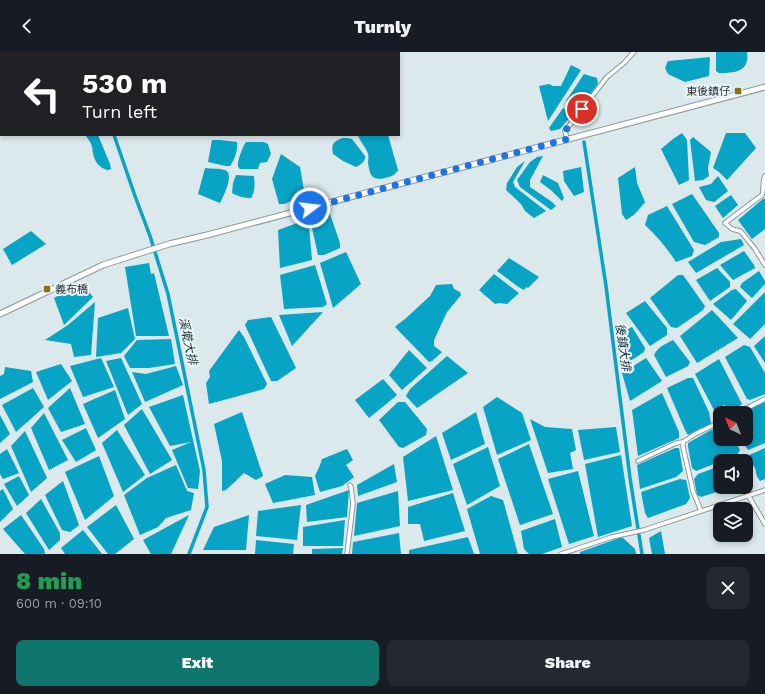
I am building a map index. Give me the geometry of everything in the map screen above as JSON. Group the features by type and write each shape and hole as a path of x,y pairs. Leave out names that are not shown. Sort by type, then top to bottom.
{"main road":[{"path":"0,314 103,264 167,244 214,233 765,87"}],"street":[{"path":"567,139 565,131 608,77 634,52"},
{"path":"765,176 763,182 765,189 762,195 725,223 732,229 740,231 743,234 765,265"},
{"path":"751,406 765,399"},
{"path":"638,461 676,443 683,442 713,425"},
{"path":"683,442 690,480 701,511"},
{"path":"346,554 353,504 350,484"},
{"path":"561,554 612,537 644,530 765,490"},
{"path":"748,495 765,524"}],"water":[{"path":"716,52 747,52 746,64 740,70 735,72 719,73 716,71"},
{"path":"710,57 709,76 685,82 668,74 665,68 668,61"},
{"path":"571,65 581,70 548,121 539,86 549,84 553,86 561,86"},
{"path":"584,74 597,78 598,84 579,109 566,101"},
{"path":"563,108 572,115 560,129 551,131 549,128"},
{"path":"682,133 687,140 689,180 679,185 661,149"},
{"path":"726,133 745,133 756,148 727,180 713,168"},
{"path":"86,136 98,136 111,169 108,170 102,168 96,162 89,141"},
{"path":"358,136 388,136 398,170 395,174 381,179 374,178 369,168 368,154"},
{"path":"693,137 711,152 708,168 709,176 703,180 695,181 690,140"},
{"path":"342,138 352,139 365,156 364,161 356,167 333,154 333,144"},
{"path":"212,140 237,142 236,154 230,166 208,162"},
{"path":"246,142 264,142 268,144 271,154 267,162 260,163 258,169 240,169 238,167 239,157"},
{"path":"281,154 300,167 305,196 284,204 279,204 272,179"},
{"path":"543,156 530,180 530,187 556,206 551,210 520,187 517,180 530,162 537,157"},
{"path":"525,161 513,182 515,187 546,211 534,218 525,211 521,204 506,190 507,183 517,167"},
{"path":"581,167 584,192 574,196 564,181 563,171"},
{"path":"635,167 637,183 645,202 635,214 626,220 622,214 618,178"},
{"path":"205,168 223,169 228,172 229,181 220,203 198,194"},
{"path":"236,175 254,176 255,182 251,198 241,197 232,193"},
{"path":"543,175 558,183 564,198 562,201 540,182"},
{"path":"718,176 728,191 714,202 706,200 699,187 711,184"},
{"path":"692,194 719,233 719,237 705,245 694,242 672,204"},
{"path":"731,195 738,205 723,218 715,206"},
{"path":"764,198 765,229 752,239 738,220"},
{"path":"667,206 694,250 692,256 676,262 662,242 645,225 648,215"},
{"path":"330,214 340,243 340,248 324,255 318,255 310,219"},
{"path":"300,222 309,226 312,260 280,268 278,230"},
{"path":"31,231 46,244 12,265 3,249"},
{"path":"741,239 744,245 696,273 688,262 721,242"},
{"path":"744,251 755,268 733,280 720,265"},
{"path":"346,252 361,284 333,308 320,263"},
{"path":"509,258 539,277 528,288 526,287 524,290 520,288 497,271"},
{"path":"149,263 151,274 154,273 169,336 136,336 125,267"},
{"path":"315,265 327,304 323,307 284,309 280,275"},
{"path":"717,268 730,282 730,287 710,301 696,280"},
{"path":"759,271 765,281 765,284 752,298 740,287 742,283"},
{"path":"494,274 519,293 507,304 495,304 479,290"},
{"path":"678,275 683,275 705,306 703,310 677,328 671,327 650,298"},
{"path":"82,283 93,297 64,325 54,298"},
{"path":"452,284 454,289 460,292 461,295 447,312 434,340 434,346 442,352 429,362 395,327 430,296 436,285"},
{"path":"736,289 747,301 731,320 713,304 732,290"},
{"path":"765,292 765,324 750,339 733,324"},
{"path":"645,301 667,328 667,335 650,346 626,313"},
{"path":"95,302 91,355 74,357 71,344 45,340 68,325"},
{"path":"128,308 135,339 121,353 96,357 98,318"},
{"path":"712,310 738,338 697,363 680,336"},
{"path":"323,312 292,346 279,315"},
{"path":"271,317 296,368 277,381 271,381 245,325 248,320"},
{"path":"632,327 645,348 644,352 624,365 620,333"},
{"path":"239,330 244,337 267,384 264,389 209,404 206,383 210,377 209,371"},
{"path":"765,336 765,363 754,346"},
{"path":"171,339 175,364 149,368 130,368 124,356 137,340"},
{"path":"673,340 690,362 688,366 666,377 654,355 665,344"},
{"path":"744,345 750,347 765,373 765,394 750,400 747,399 725,357"},
{"path":"409,350 427,368 402,390 389,375"},
{"path":"447,356 468,373 417,408 406,396 410,389"},
{"path":"101,358 114,387 83,397 70,366"},
{"path":"121,358 142,404 128,415 106,361"},
{"path":"646,358 662,381 630,401 622,373"},
{"path":"719,359 742,404 739,406 713,406 713,408 695,374"},
{"path":"61,364 72,381 48,400 36,372"},
{"path":"176,366 183,385 145,402 132,372 146,374"},
{"path":"5,367 31,371 33,382 0,399 0,376 4,374"},
{"path":"688,378 693,378 709,412 711,424 688,435 667,388"},
{"path":"383,379 397,395 369,418 355,400"},
{"path":"33,388 44,407 16,432 2,405"},
{"path":"70,388 85,424 61,432 48,408"},
{"path":"115,390 125,419 98,438 83,404"},
{"path":"662,393 679,432 679,438 638,456 632,410"},
{"path":"183,395 200,471 198,489 188,488 172,450 191,442 170,446 149,407"},
{"path":"497,397 522,413 531,440 497,455 483,407"},
{"path":"765,401 765,443 748,450 746,446 753,446 753,408"},
{"path":"398,402 405,402 427,429 426,435 403,448 399,447 379,420"},
{"path":"142,409 172,460 150,474 124,425"},
{"path":"242,412 263,476 256,480 244,473 226,490 222,491 222,461 214,424"},
{"path":"476,412 485,444 451,460 442,433"},
{"path":"44,413 68,460 49,470 31,428"},
{"path":"0,415 10,434 0,443"},
{"path":"530,419 545,427 572,429 576,450 570,453 573,469 548,473"},
{"path":"616,427 620,452 584,460 578,430"},
{"path":"86,428 96,450 76,462 62,440"},
{"path":"117,430 145,475 123,492 102,443"},
{"path":"713,430 713,446 738,446 740,450 738,454 713,454 713,464 696,471 692,468 688,443"},
{"path":"25,431 47,478 31,492 11,446"},
{"path":"436,436 453,490 408,501 403,457"},
{"path":"529,444 553,514 520,525 498,459"},
{"path":"488,447 500,486 467,505 453,464"},
{"path":"675,448 679,448 683,471 676,477 640,489 637,465"},
{"path":"765,448 765,479 760,481 753,464 753,454 751,454"},
{"path":"7,449 19,473 3,479 0,474 0,454"},
{"path":"347,449 353,460 346,465 354,477 342,486 320,492 315,476 322,459"},
{"path":"621,455 632,526 598,537 585,464"},
{"path":"99,456 114,496 85,520 65,472"},
{"path":"394,464 397,482 358,496 357,485"},
{"path":"176,465 187,491 194,493 191,510 166,518 158,527 140,535 124,495 147,478"},
{"path":"713,469 713,493 701,497 697,495 694,479 698,474"},
{"path":"578,471 594,536 569,544 548,479"},
{"path":"285,475 312,477 315,495 273,503 265,484"},
{"path":"19,476 29,495 17,506 4,484"},
{"path":"680,479 686,480 690,498 686,504 648,518 645,513 641,492"},
{"path":"63,481 79,525 70,532 62,530 45,495"},
{"path":"3,489 13,509 0,522 0,491"},
{"path":"349,490 347,517 307,522 306,505"},
{"path":"398,491 400,526 354,536 357,503"},
{"path":"453,493 465,531 424,541 420,524 408,524 408,507"},
{"path":"491,496 503,500 518,554 480,554 467,509"},
{"path":"41,499 60,533 60,540 49,550 26,513"},
{"path":"116,505 134,539 115,554 108,554 87,527"},
{"path":"301,505 297,540 256,536 258,511"},
{"path":"21,515 44,549 45,554 25,554 3,529"},
{"path":"189,515 171,554 151,554 143,540"},
{"path":"249,515 246,550 203,550 214,527"},
{"path":"555,519 562,547 542,554 529,554 524,549 521,531"},
{"path":"345,520 343,546 303,546 303,527"},
{"path":"83,530 102,554 65,554 61,548"},
{"path":"661,531 665,554 652,554 649,538"},
{"path":"399,533 401,554 352,554 353,542"},
{"path":"468,537 474,554 409,554 409,550"},
{"path":"622,537 635,549 636,554 580,554 580,552"},
{"path":"256,540 294,544 293,554 255,554"},
{"path":"343,548 342,554 312,554 312,549"}],"waterway":[{"name":"溪墘大排","path":"114,136 150,236 168,294 204,470 207,507 189,554"},
{"name":"後鎮大排","path":"584,142 606,286 630,478 642,554"}],"place":[{"name":"東後鎮仔","path":"738,91"},
{"name":"義布橋","path":"47,289"}],"route":[{"path":"310,208 567,139 565,131 582,109"}]}
